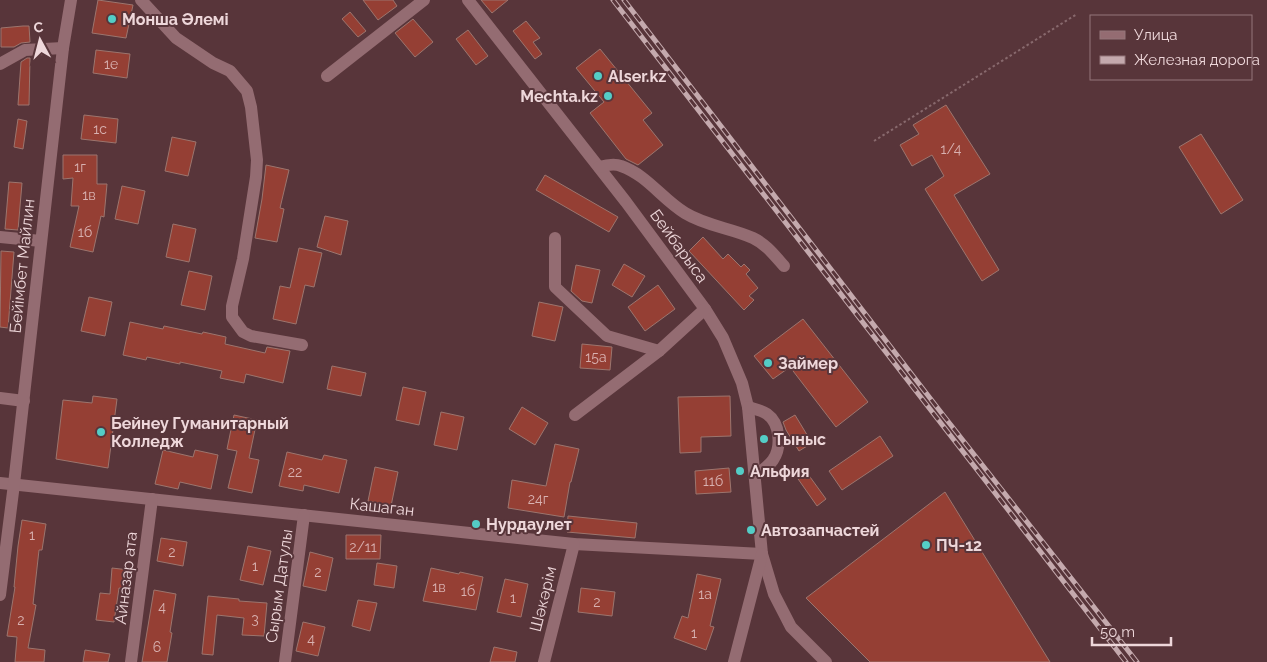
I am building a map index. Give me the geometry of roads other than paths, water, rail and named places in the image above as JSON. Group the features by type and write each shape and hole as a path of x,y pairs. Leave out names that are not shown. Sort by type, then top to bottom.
{"street":[{"name":"Бейімбет Майлин","path":"0,595 24,401 63,48 71,0"},
{"path":"142,0 176,38 214,63 230,71 247,91 256,160 256,177 243,259 232,306 232,317 243,332 251,336 302,346"},
{"path":"327,76 424,0"},
{"name":"Бейбарыса","path":"468,0 599,167 705,309 723,338 742,382 748,407 762,554"},
{"path":"0,64 25,50 63,48"},
{"path":"599,167 614,164 628,169 641,176 654,189 686,214 705,223 753,238 764,245 784,266"},
{"path":"0,237 41,241"},
{"path":"555,238 555,287 607,336 659,351"},
{"path":"575,415 659,351 705,309"},
{"path":"0,398 24,401"},
{"path":"748,407 766,413 774,420 778,434 778,451 772,462 755,476"},
{"name":"Кашаган","path":"0,483 574,544 762,554"},
{"name":"Айназар ата","path":"131,662 152,499"},
{"name":"Сырым Датулы","path":"285,662 304,515"},
{"name":"Шәкәрім","path":"544,662 574,544"},
{"path":"734,662 762,554"},
{"path":"762,554 774,594 791,627 826,662"}],"railway":[{"path":"613,0 1126,662"},
{"path":"624,0 943,415 1137,662"}],"place":[{"name":"Монша Әлемі","path":"112,19"},
{"name":"Alser.kz","path":"598,76"},
{"name":"Mechta.kz","path":"608,96"},
{"name":"Займер","path":"768,363"},
{"name":"Бейнеу Гуманитарный Колледж","path":"101,432"},
{"name":"Тыныс","path":"764,439"},
{"name":"Альфия","path":"740,471"},
{"name":"Нурдаулет","path":"476,524"},
{"name":"Автозапчастей","path":"751,530"},
{"name":"ПЧ-12","path":"926,545"}]}
